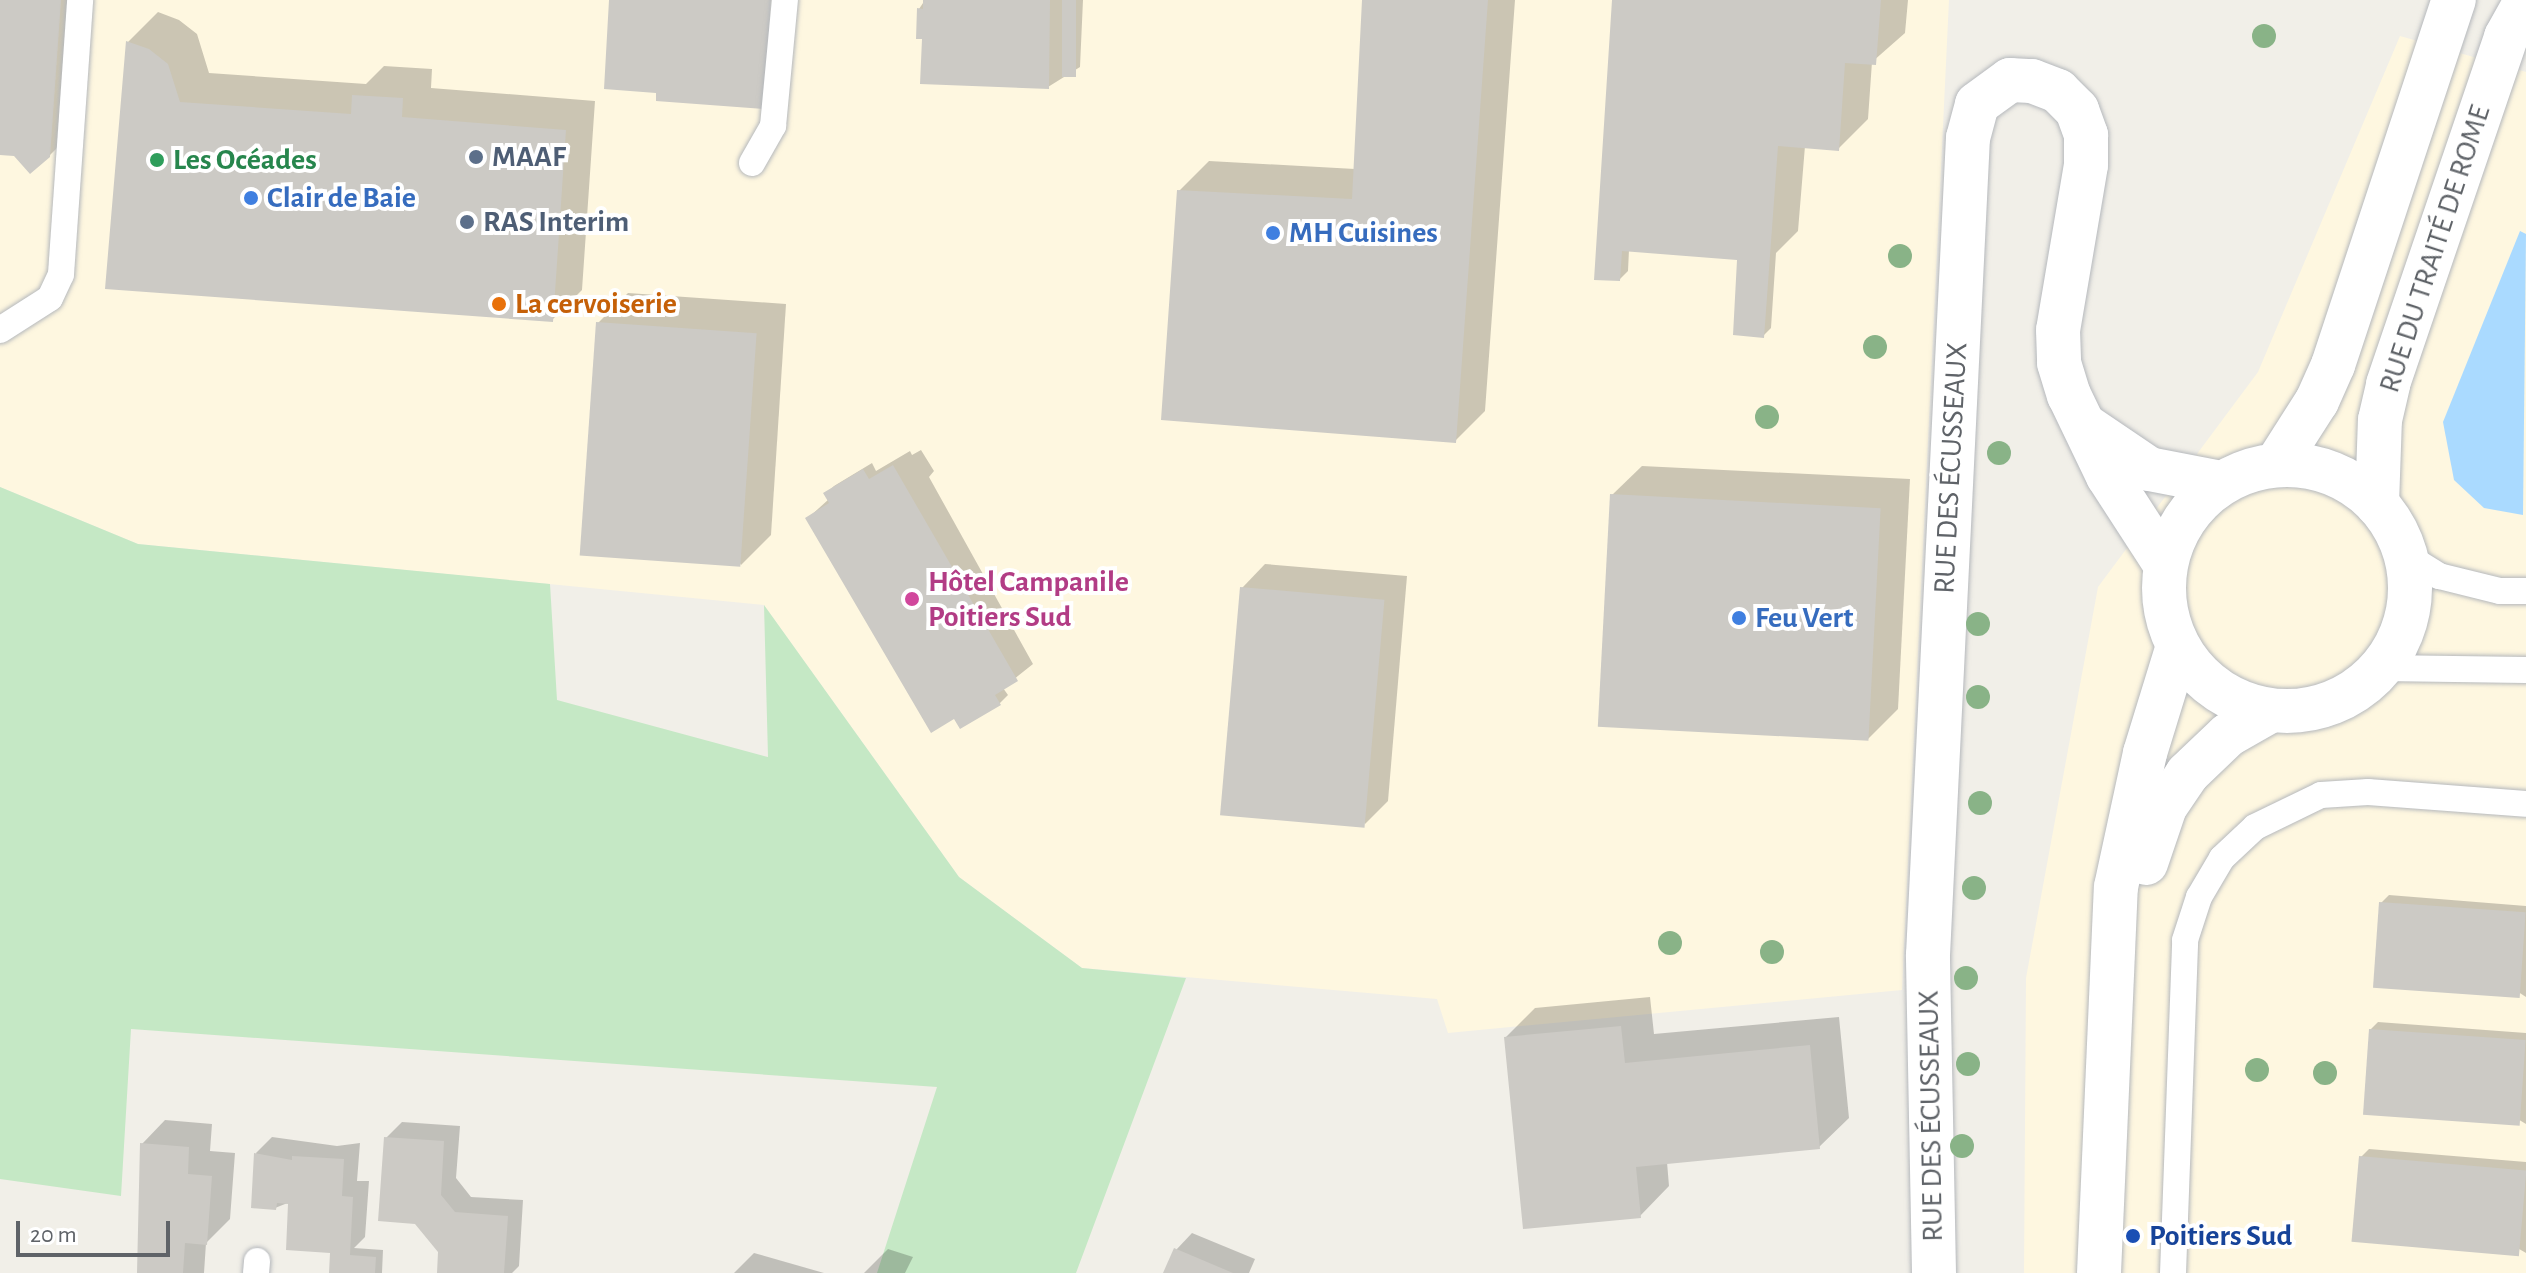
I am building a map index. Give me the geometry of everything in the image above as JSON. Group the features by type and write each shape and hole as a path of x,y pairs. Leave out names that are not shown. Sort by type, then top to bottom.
{"street":[{"name":"RUE DU TRAITÉ DE ROME","path":"2276,465 2299,433 2333,365 2454,0"},
{"name":"RUE DU TRAITÉ DE ROME","path":"2377,504 2380,420 2388,384 2506,37 2526,1"},
{"name":"RUE DES ÉCUSSEAUX","path":"1934,1273 1928,955 1968,138 1977,104 2010,80 2032,81 2058,91 2077,110 2086,135 2086,165 2058,330 2059,363 2082,423 2108,476 2165,564"},
{"path":"2082,423 2149,469 2222,483"},
{"path":"2113,955 2165,807 2209,749 2270,711 2325,705 2350,695 2382,668 2403,634 2411,595 2407,556 2377,504 2337,476 2313,467 2276,465 2222,483 2189,514 2165,564 2165,606 2178,646 2201,677 2222,692 2270,711"},
{"path":"2099,1273 2116,887 2145,753 2178,646"}],"lane":[{"path":"0,330 50,298 61,274 80,0"},
{"path":"752,163 773,126 785,0"},
{"path":"2407,556 2439,576 2500,591 2526,591"},
{"path":"2382,668 2526,670"},
{"path":"2173,1273 2185,940 2199,897 2222,858 2255,827 2321,795 2368,792 2526,804"}],"shaded area":[{"path":"0,0 1949,0 1902,990 1448,1033 1437,999 1082,968 959,877 764,605 138,544 0,487"},
{"path":"2400,36 2526,72 2526,1273 2024,1273 2026,978 2098,587 2258,372"}],"green space":[{"path":"0,487 138,544 550,584 557,700 768,757 764,605 959,877 1082,968 1186,978 1076,1273 877,1273 937,1087 131,1029 121,1196 0,1179"}],"water":[{"path":"2520,231 2526,234 2523,515 2484,508 2454,480 2443,422"}],"building":[{"path":"0,0 61,0 50,157 30,174 14,156 0,155"},
{"path":"609,0 771,0 764,109 656,101 656,93 604,89"},
{"path":"923,0 1050,0 1049,89 920,84 922,39 916,39 917,8 923,9"},
{"path":"1062,0 1076,0 1076,77 1062,77"},
{"path":"1362,0 1488,0 1456,443 1161,420 1177,190 1352,199"},
{"path":"1612,0 1881,0 1876,65 1845,63 1839,151 1778,146 1764,338 1733,335 1737,260 1622,251 1620,281 1594,280"},
{"path":"126,41 149,49 168,64 180,102 351,114 352,95 403,98 402,117 566,130 553,322 105,289"},
{"path":"596,322 757,333 740,567 580,555"},
{"name":"Hôtel Campanile Poitiers Sud","path":"893,465 1018,681 995,695 1001,705 960,729 954,719 931,733 805,518 829,503 823,493 863,469 869,479"},
{"name":"Feu Vert","path":"1610,494 1881,508 1868,741 1598,727"},
{"path":"1240,587 1384,600 1364,828 1220,815"},
{"path":"2379,902 2526,912 2520,998 2373,988"},
{"path":"1621,1026 1625,1063 1810,1045 1820,1149 1636,1167 1641,1218 1523,1229 1504,1037"},
{"path":"2369,1029 2526,1040 2520,1126 2363,1115"},
{"path":"384,1137 444,1141 441,1195 455,1212 508,1216 504,1273 437,1273 438,1252 415,1224 378,1221"},
{"path":"140,1143 189,1147 188,1174 212,1176 207,1245 185,1243 183,1273 137,1273"},
{"path":"254,1153 292,1160 292,1156 344,1159 342,1196 353,1197 350,1255 376,1257 375,1273 329,1273 330,1253 286,1250 288,1204 277,1203 276,1210 251,1208"},
{"path":"2359,1156 2526,1171 2519,1256 2352,1242"},
{"path":"1174,1248 1233,1273 1163,1273"}],"place":[{"name":"MAAF","path":"476,157"},
{"name":"Les Océades","path":"157,160"},
{"name":"Clair de Baie","path":"251,198"},
{"name":"RAS Interim","path":"467,222"},
{"name":"MH Cuisines","path":"1273,233"},
{"name":"La cervoiserie","path":"499,304"},
{"name":"Hôtel Campanile Poitiers Sud","path":"912,599"},
{"name":"Feu Vert","path":"1739,618"},
{"name":"Poitiers Sud","path":"2133,1236"}]}
